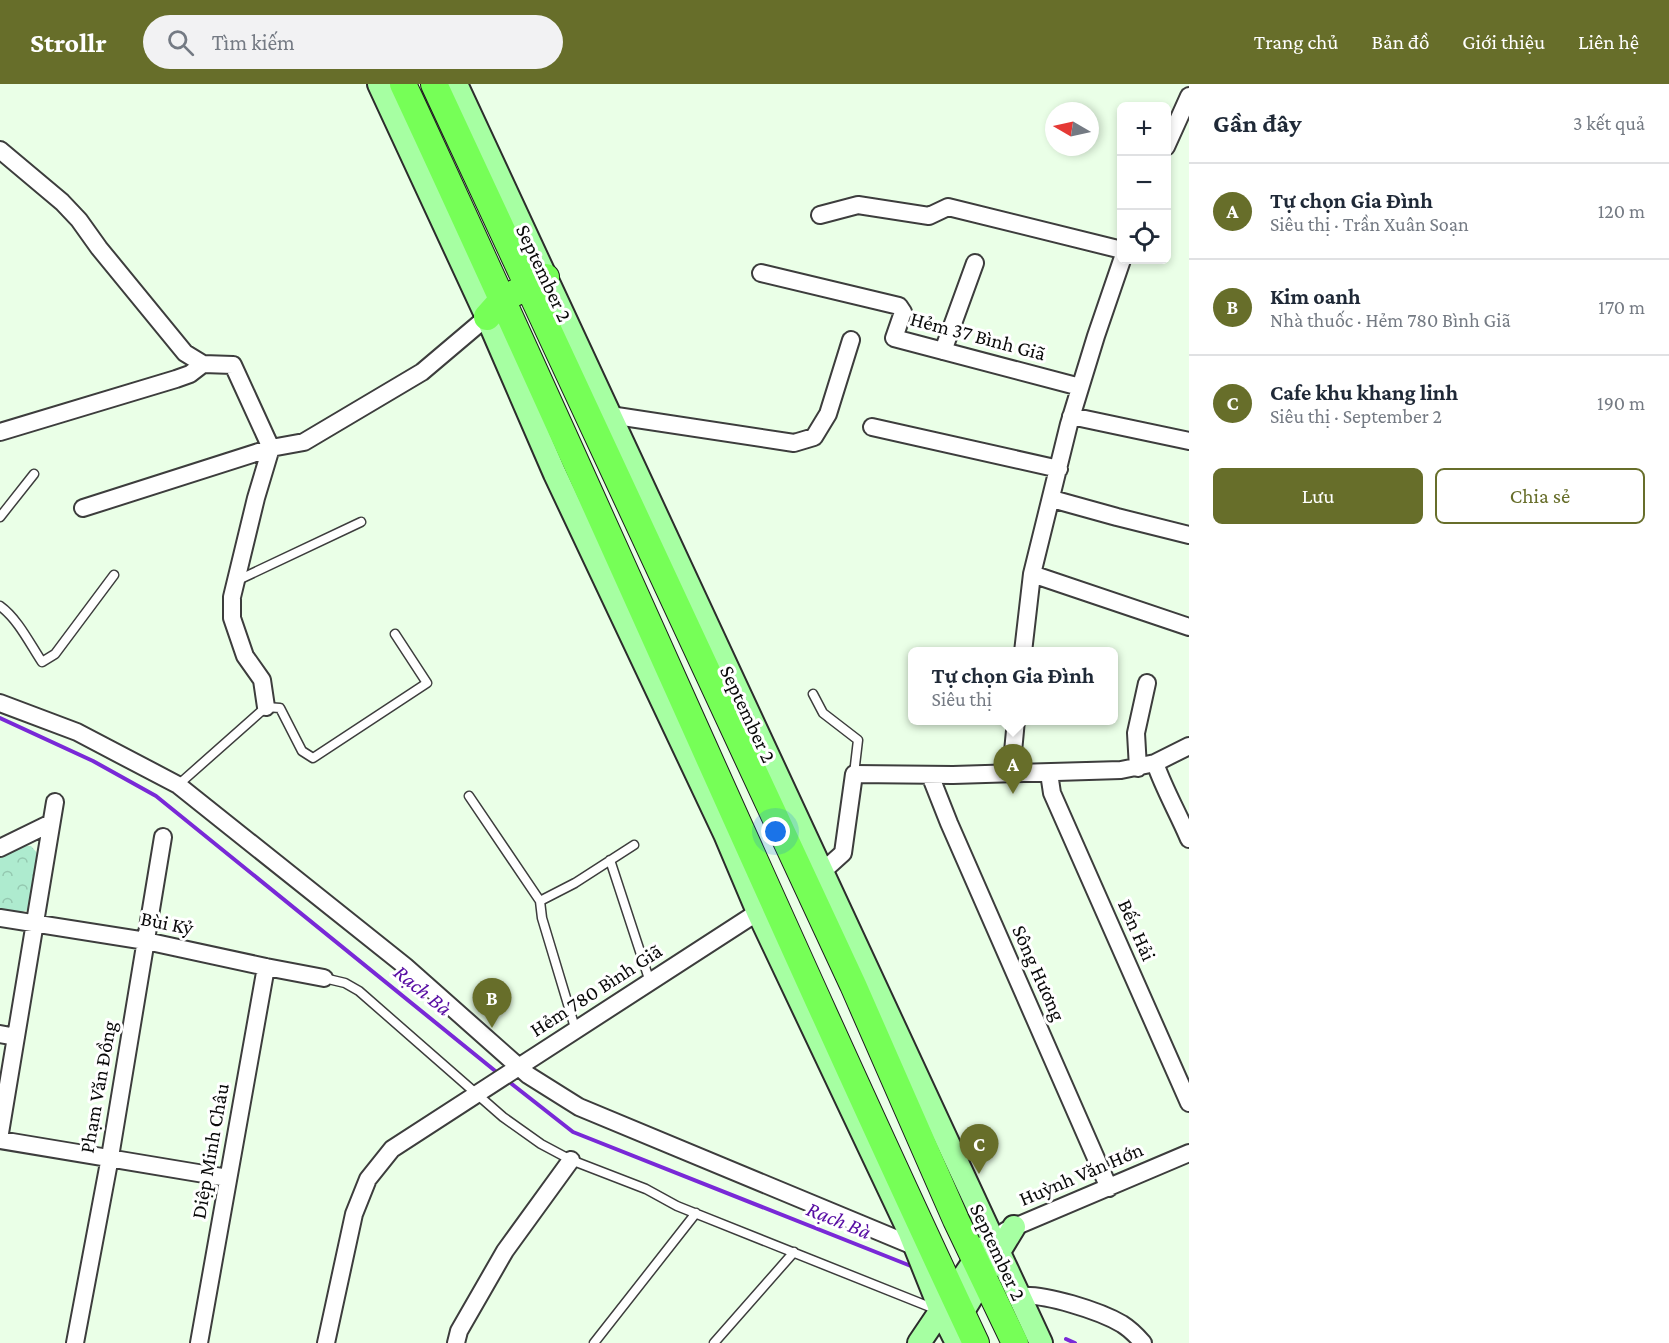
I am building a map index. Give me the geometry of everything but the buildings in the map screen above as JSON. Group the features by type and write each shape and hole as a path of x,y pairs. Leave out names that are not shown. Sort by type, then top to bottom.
{"main road":[{"path":"379,84 495,308"},
{"path":"403,84 495,308 951,1322"},
{"name":"September 2","path":"434,84 610,415 784,815 853,986 956,1220 1019,1296 1041,1343"},
{"name":"September 2","path":"456,84 537,281 784,815 822,872 987,1257 1015,1343"},
{"path":"495,308 537,281"},
{"path":"732,831 758,912 951,1322 976,1343"},
{"path":"919,1343 951,1322 987,1257 1014,1227"}],"street":[{"path":"1171,138 1189,96"},
{"path":"0,150 62,202 79,220 99,248 185,353 203,364 233,365 272,448 255,498 232,597 232,618 245,656 262,680 266,707"},
{"path":"820,215 858,205 929,216 948,207 1117,249"},
{"path":"943,351 975,263"},
{"path":"1023,647 1032,574 1071,416 1121,264"},
{"name":"Hẻm 37 Bình Giã","path":"761,273 899,306 903,312 894,338 1080,387"},
{"path":"83,508 272,448 304,442 422,372 495,308"},
{"path":"610,415 794,443 814,437 828,414 851,340"},
{"path":"0,432 176,380 190,374 203,364"},
{"path":"1071,416 1189,441"},
{"path":"872,427 1059,469"},
{"path":"1052,499 1189,535"},
{"path":"1032,574 1189,627"},
{"path":"1138,768 1136,733 1147,683"},
{"path":"0,703 77,732 178,786 405,966 528,1075 579,1107 916,1247"},
{"path":"1011,773 1016,725"},
{"path":"822,872 843,853 854,774 1049,773 1138,768 1155,764 1189,746"},
{"path":"1155,764 1162,784 1182,804 1189,839"},
{"name":"Bến Hải","path":"1049,773 1052,793 1189,1103"},
{"name":"Sông Hương","path":"930,775 944,812 1109,1188"},
{"path":"0,1133 8,1035 34,924 55,802"},
{"path":"0,848 51,823"},
{"name":"Phạm Văn Đồng","path":"75,1343 110,1157 163,837"},
{"name":"Hẻm 780 Bình Giã","path":"326,1343 354,1214 368,1179 392,1149 758,912"},
{"name":"Bùi Kỷ","path":"0,918 146,941 324,978"},
{"name":"Diệp Minh Châu","path":"198,1343 266,967"},
{"path":"0,1140 228,1178"},
{"name":"Huỳnh Văn Hớn","path":"1014,1227 1189,1153"},
{"path":"456,1343 459,1331 505,1251 571,1160"},
{"path":"1019,1296 1030,1295 1059,1301 1103,1315 1125,1326 1143,1343"}],"lane":[{"path":"0,517 34,474"},
{"path":"235,581 361,522"},
{"path":"0,606 19,627 42,662 55,654 114,575"},
{"path":"178,786 266,707 280,708 302,751 313,759 427,683 395,634"},
{"path":"813,694 823,713 858,740 854,774"},
{"path":"469,796 540,901 542,918 576,1031"},
{"path":"540,901 575,883 634,844"},
{"path":"610,860 650,982"},
{"path":"324,978 345,983 359,991 503,1117 541,1144 571,1160 646,1189 677,1206 794,1252 951,1322"},
{"path":"594,1343 696,1213"},
{"path":"714,1343 794,1252"}],"green space":[{"path":"25,846 31,846 37,853 31,909 18,913 0,910 0,857"}],"waterway":[{"name":"Rạch Bà","path":"0,718 93,761 156,796 499,1074"},
{"name":"Rạch Bà","path":"508,1081 573,1132 916,1268"},
{"path":"1066,1339 1075,1343"}],"place":[{"name":"Tự chọn Gia Đình","path":"1013,794"},
{"name":"Kim oanh","path":"492,1028"},
{"name":"Cafe khu khang linh","path":"979,1174"}]}
